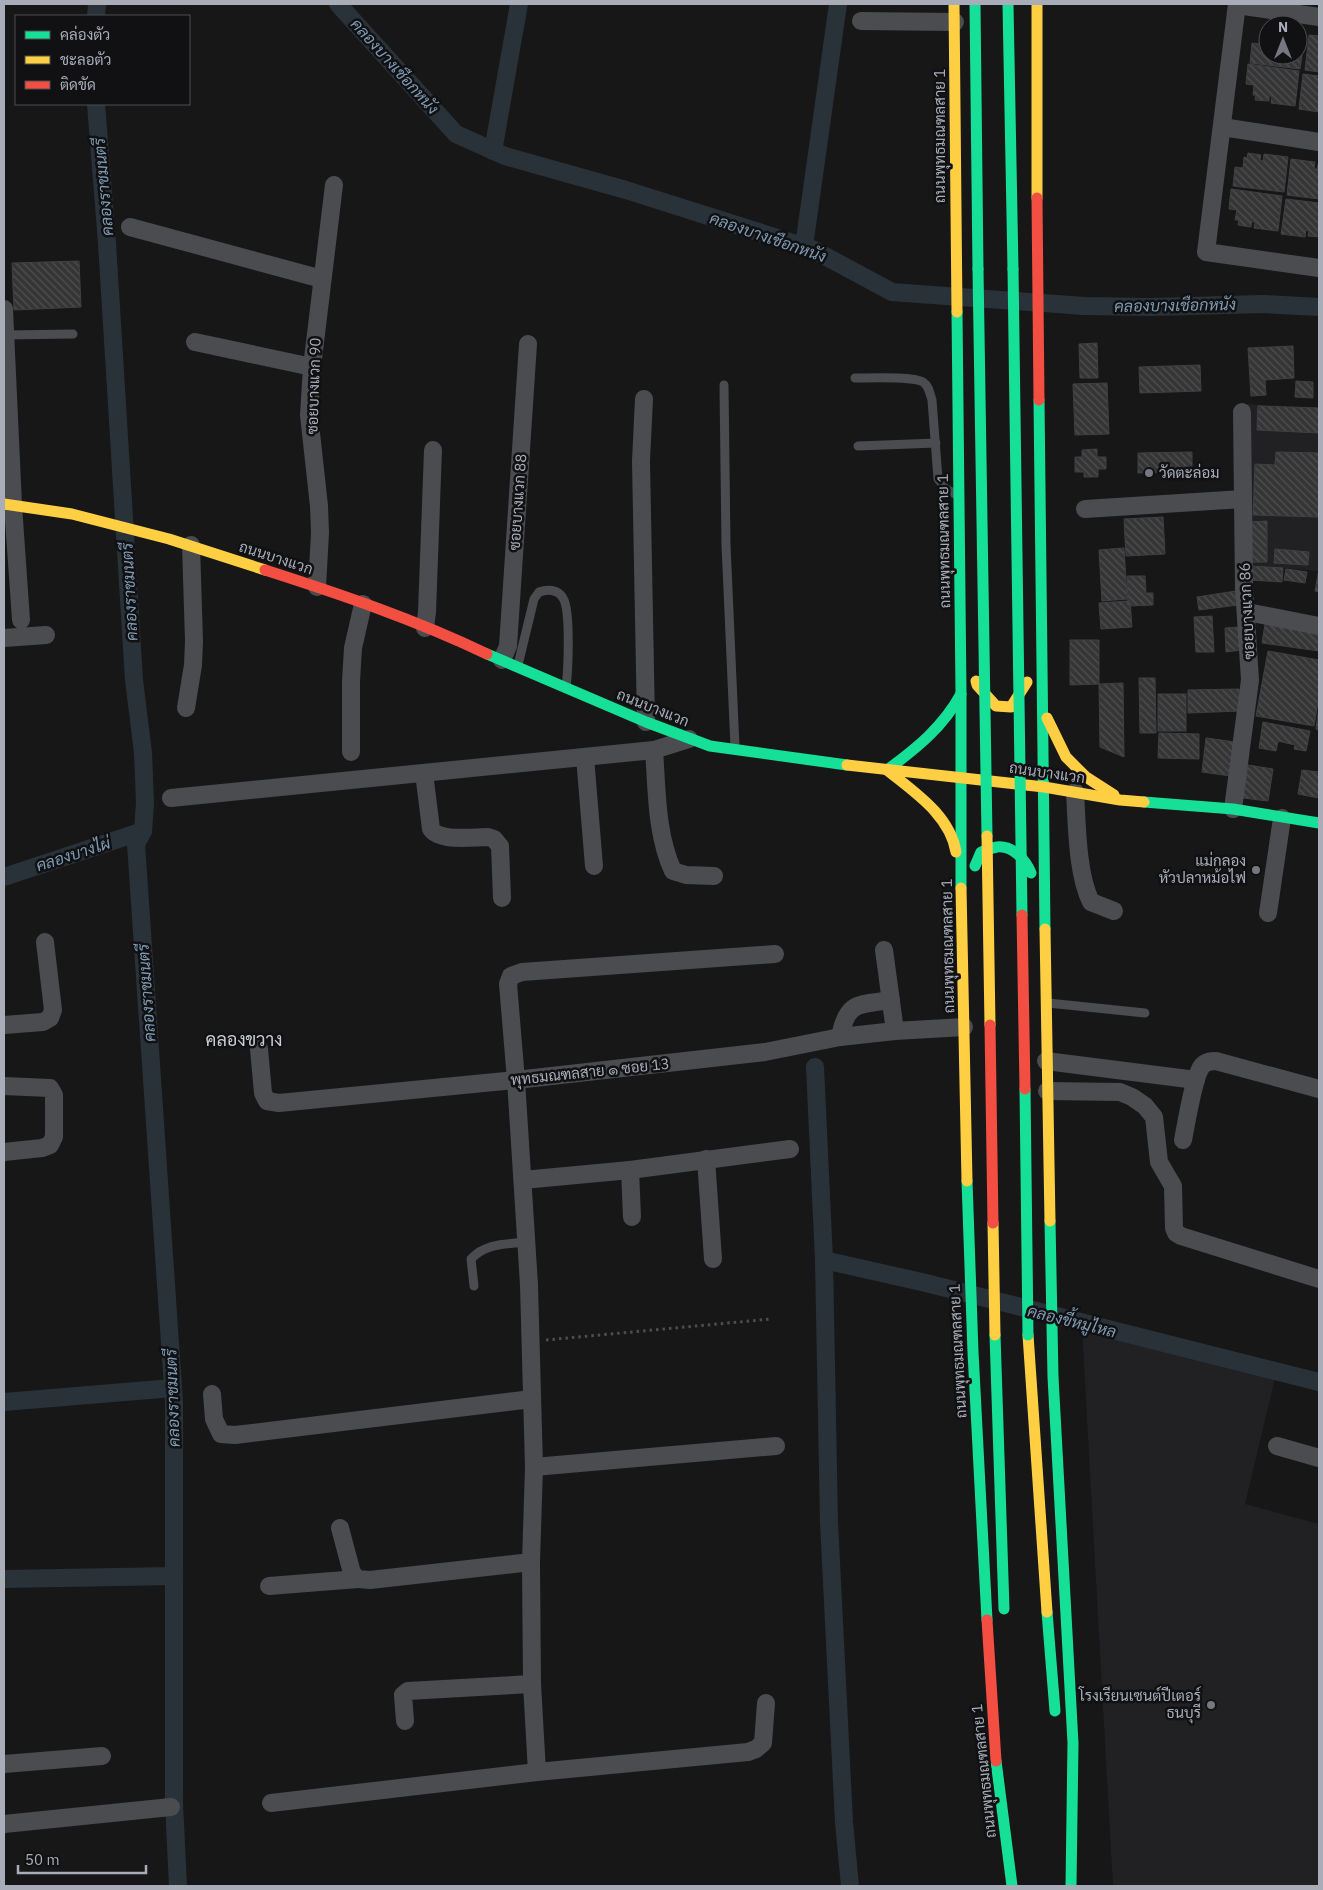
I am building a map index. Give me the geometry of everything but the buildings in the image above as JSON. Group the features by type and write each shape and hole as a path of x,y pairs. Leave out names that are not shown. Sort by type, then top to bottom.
{"main road":[{"name":"ถนนพุทธมณฑลสาย 1","path":"954,4 961,875 968,1228 994,1749 1013,1886"},
{"path":"975,4 995,1335 1004,1618"},
{"path":"1008,4 1028,1335 1040,1533 1056,1727"},
{"path":"1037,4 1037,244 1049,1248 1053,1377 1073,1743 1070,1886"},
{"name":"ถนนบางแวก","path":"8,504 72,514 170,539 317,587 425,628 646,722 710,746 887,770 1044,787 1120,800 1233,809 1319,823"},
{"path":"960,599 977,685 996,706 1011,707 1031,677 1042,566"},
{"path":"961,693 954,710 935,732 887,770 919,796 939,816 952,835 961,875"},
{"path":"1044,709 1066,757 1086,777 1120,800"},
{"path":"963,935 975,865 982,852 1001,847 1017,854 1029,865 1045,944"},
{"name":"ถนนพุทธมณฑลสาย 1","path":"1010,1777 1013,1886"},
{"path":"1060,1777 1070,1886"}],"street":[{"path":"1319,17 1237,5 1206,252 1319,268"},
{"path":"861,21 955,22"},
{"path":"1222,127 1319,142"},
{"name":"ซอยบางแวก 90","path":"317,587 320,533 319,506 309,415 312,366 334,185"},
{"path":"130,227 322,279"},
{"path":"4,309 8,504 21,620"},
{"path":"195,342 312,366"},
{"name":"ซอยบางแวก 88","path":"509,664 508,646 528,344"},
{"path":"644,399 641,461 646,722"},
{"name":"ซอยบางแวก 86","path":"1233,809 1250,680 1244,588 1242,412"},
{"path":"425,628 428,602 433,450"},
{"path":"1085,509 1243,499"},
{"path":"186,708 193,665 194,641 190,545"},
{"path":"351,752 353,648 363,604"},
{"path":"1247,612 1319,626"},
{"path":"4,638 46,634"},
{"path":"171,798 654,750 689,739"},
{"path":"654,750 662,842 673,871 686,875 714,876"},
{"path":"586,757 594,866"},
{"path":"424,773 432,830 435,834 442,837 488,836 494,839 500,846 502,898"},
{"path":"1075,792 1078,847 1086,893 1091,902 1114,911"},
{"path":"1268,913 1282,818"},
{"path":"4,1025 44,1022 50,1018 53,1010 45,942"},
{"path":"884,950 895,1031"},
{"path":"537,1772 532,1684 531,1562 534,1467 531,1341 527,1242 508,984 512,976 522,972 775,954"},
{"path":"840,1037 843,1020 850,1010 860,1004 891,1000"},
{"name":"พุทธมณฑลสาย ๑ ซอย 13","path":"259,1049 262,1093 267,1101 279,1102 516,1080 766,1052 840,1037 895,1031 964,1027"},
{"path":"1183,1140 1196,1080 1201,1066 1207,1062 1216,1061 1319,1089"},
{"path":"1046,1062 1196,1080"},
{"path":"4,1086 50,1088 54,1095 54,1137 50,1145 42,1148 4,1152"},
{"path":"1047,1091 1120,1092 1132,1097 1145,1106 1154,1117 1159,1162 1173,1186 1174,1228 1176,1233 1319,1279"},
{"path":"523,1180 630,1170 790,1149"},
{"path":"706,1159 712,1259"},
{"path":"630,1170 632,1217"},
{"path":"212,1394 214,1419 221,1434 235,1435 532,1399"},
{"path":"534,1467 776,1446"},
{"path":"1277,1446 1319,1458"},
{"path":"340,1528 352,1573 358,1579"},
{"path":"269,1586 358,1579 370,1580 531,1562"},
{"path":"405,1721 403,1695 408,1691 532,1684"},
{"path":"271,1802 537,1772 748,1752 756,1749 763,1743 766,1702"},
{"path":"4,1764 102,1756"},
{"path":"4,1824 171,1807"}],"lane":[{"path":"5,335 72,334"},
{"path":"855,378 914,379 924,382 929,388 932,400 938,479 946,489 959,497"},
{"path":"724,385 726,545 735,750"},
{"path":"858,446 936,443"},
{"path":"509,664 534,599 539,592 548,589 559,593 564,599 567,618 568,674 566,688"},
{"path":"1045,1003 1145,1013"},
{"path":"474,1286 471,1259 477,1252 491,1246 527,1242"}],"path":[{"path":"531,1341 771,1319"}],"shaded area":[{"path":"1247,404 1319,408 1319,571 1247,565"},
{"name":"โรงเรียนเซนต์ปีเตอร์ ธนบุรี","path":"1082,1327 1276,1374 1245,1504 1319,1524 1319,1886 1113,1886"}],"waterway":[{"name":"คลองราชมนตรี","path":"96,15 97,4"},
{"name":"คลองบางเชือกหนัง","path":"338,4 456,134 505,156 626,190 812,249 892,292 1084,306 1150,307 1263,304 1319,307"},
{"path":"493,151 519,4"},
{"path":"804,246 838,4"},
{"name":"คลองราชมนตรี","path":"96,105 107,243 134,680 143,753 145,803 143,831 136,844 174,1402 174,1803 178,1886"},
{"name":"คลองบางไผ่","path":"4,877 143,831"},
{"path":"815,1067 824,1260 829,1522 844,1822 850,1886"},
{"name":"คลองขี้หมูไหล","path":"824,1260 926,1283 1319,1382"},
{"path":"4,1402 173,1388"},
{"path":"4,1579 174,1576"}],"traffic: fast":[{"path":"975,4 978,269"},
{"path":"1008,4 1013,269"},
{"path":"978,269 987,836"},
{"path":"1013,269 1022,915"},
{"path":"957,312 961,888"},
{"path":"1039,400 1045,929"},
{"path":"487,654 646,722 710,746 847,765"},
{"path":"887,770 938,727 961,694"},
{"path":"1144,802 1233,809 1319,823"},
{"path":"975,866 981,852 995,847 1003,847 1018,854 1026,863 1031,873"},
{"path":"1025,1089 1028,1335"},
{"path":"967,1181 973,1352 987,1620"},
{"path":"1050,1221 1053,1377 1073,1743 1071,1886"},
{"path":"995,1335 1004,1609"},
{"path":"1047,1612 1055,1711"},
{"path":"996,1761 1012,1886"}],"traffic: slow":[{"path":"954,4 957,312"},
{"path":"1037,4 1037,198"},
{"path":"4,504 72,514 169,539 265,570"},
{"path":"976,681 977,685 996,706 1011,707 1027,682"},
{"path":"1047,718 1066,757 1086,777 1114,795"},
{"path":"847,765 1044,787 1120,800 1144,802"},
{"path":"887,770 919,796 939,816 952,839 956,852"},
{"path":"987,836 990,1025"},
{"path":"961,888 967,1181"},
{"path":"1045,929 1050,1221"},
{"path":"993,1223 995,1335"},
{"path":"1028,1335 1047,1612"}],"traffic: jam":[{"path":"1037,198 1039,400"},
{"path":"265,570 378,608 487,654"},
{"path":"1022,915 1025,1089"},
{"path":"990,1025 993,1223"},
{"path":"987,1620 996,1761"}],"place":[{"name":"วัดตะล่อม","path":"1149,473"},
{"name":"แม่กลอง หัวปลาหม้อไฟ","path":"1256,870"},
{"name":"โรงเรียนเซนต์ปีเตอร์ ธนบุรี","path":"1211,1705"}],"district":[{"name":"คลองขวาง","path":"244,1040"}]}
